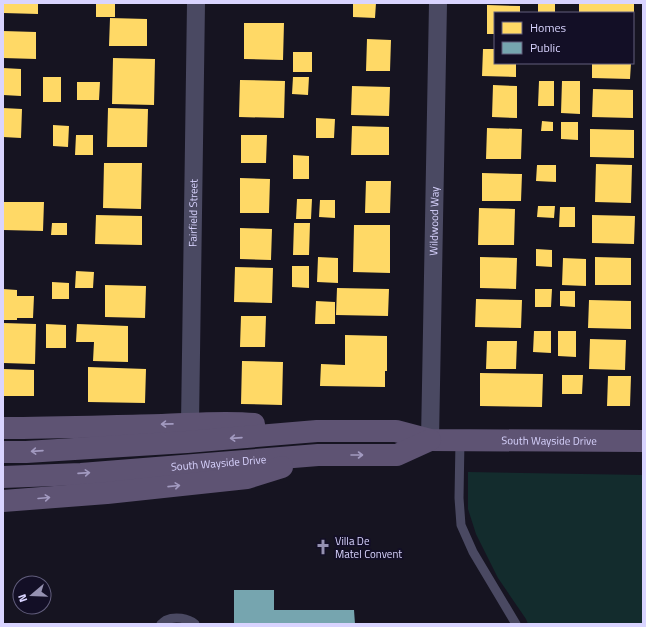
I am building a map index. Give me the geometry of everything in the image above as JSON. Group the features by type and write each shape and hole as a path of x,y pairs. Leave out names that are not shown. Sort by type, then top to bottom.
{"main road":[{"path":"3,428 244,423 317,431"},
{"name":"South Wayside Drive","path":"3,452 26,452 187,442 317,431 396,431 430,440 643,441"},
{"name":"South Wayside Drive","path":"3,477 81,474 318,455 397,455 430,440"},
{"path":"3,501 107,493 247,478 318,455"}],"street":[{"name":"Fairfield Street","path":"190,424 196,3"},
{"name":"Wildwood Way","path":"430,440 438,3"}],"lane":[{"path":"460,440 459,498 461,525 473,552 516,624"},
{"path":"161,624 167,620 182,618 195,624"}],"green space":[{"path":"468,472 643,475 643,624 528,624 498,578 476,534 468,509"}],"building: Homes":[{"path":"3,3 38,3 38,14 3,13"},
{"path":"96,3 115,3 115,17 96,17"},
{"path":"353,3 376,3 375,18 353,17"},
{"path":"538,3 555,3 555,12 538,12"},
{"path":"579,3 634,3 634,12 579,12"},
{"path":"487,5 520,6 520,12 494,12 494,34 487,34"},
{"path":"110,18 147,19 147,46 109,46"},
{"path":"244,23 284,23 283,60 244,59"},
{"path":"3,31 36,32 36,59 3,58"},
{"path":"367,39 391,40 390,71 366,71"},
{"path":"483,49 494,49 494,64 516,64 516,77 482,76"},
{"path":"293,52 312,52 312,72 293,72"},
{"path":"113,58 155,59 154,105 112,104"},
{"path":"592,64 631,64 630,79 592,78"},
{"path":"3,68 21,69 21,96 3,95"},
{"path":"43,77 61,77 61,102 43,102"},
{"path":"293,77 309,77 308,95 292,94"},
{"path":"240,80 285,81 284,118 239,117"},
{"path":"539,81 554,81 554,106 538,106"},
{"path":"562,81 580,81 580,114 561,113"},
{"path":"77,82 100,82 99,100 77,100"},
{"path":"493,85 517,86 517,118 492,117"},
{"path":"352,86 390,87 389,116 351,115"},
{"path":"593,89 633,90 633,118 592,117"},
{"path":"3,108 22,109 21,138 3,137"},
{"path":"108,108 148,109 147,147 107,147"},
{"path":"316,118 335,119 334,138 316,138"},
{"path":"542,121 553,122 553,131 541,131"},
{"path":"561,122 578,122 578,140 561,139"},
{"path":"53,125 69,126 68,147 53,146"},
{"path":"352,126 389,127 389,155 351,155"},
{"path":"487,128 522,129 521,159 486,159"},
{"path":"590,129 634,130 634,158 590,157"},
{"path":"76,135 93,135 93,155 75,155"},
{"path":"241,135 267,135 266,163 241,163"},
{"path":"293,155 309,156 309,179 293,179"},
{"path":"104,163 142,163 141,209 103,208"},
{"path":"596,164 632,165 631,203 595,202"},
{"path":"537,165 556,165 556,182 536,181"},
{"path":"482,173 522,174 521,201 482,201"},
{"path":"240,178 270,179 269,213 240,213"},
{"path":"366,181 391,181 390,213 365,213"},
{"path":"297,199 312,199 311,219 296,219"},
{"path":"320,200 335,200 335,218 319,217"},
{"path":"3,202 44,202 43,231 3,230"},
{"path":"538,206 555,206 554,218 537,217"},
{"path":"560,207 575,207 575,227 559,227"},
{"path":"479,208 515,209 514,245 478,245"},
{"path":"96,215 142,216 142,245 95,244"},
{"path":"592,215 635,216 634,244 592,243"},
{"path":"52,223 67,223 67,235 51,235"},
{"path":"294,223 310,223 309,255 293,255"},
{"path":"354,225 390,225 390,273 353,272"},
{"path":"240,228 272,229 271,260 240,259"},
{"path":"536,249 552,250 552,267 536,266"},
{"path":"318,257 338,258 338,283 317,282"},
{"path":"480,257 517,258 516,289 480,288"},
{"path":"595,257 631,258 631,285 595,285"},
{"path":"563,258 586,259 586,286 562,285"},
{"path":"292,266 309,266 309,288 292,287"},
{"path":"235,267 273,268 272,303 234,302"},
{"path":"76,271 94,272 93,288 75,288"},
{"path":"52,282 69,283 69,299 52,299"},
{"path":"105,285 146,286 145,318 105,317"},
{"path":"337,288 389,289 388,316 336,315"},
{"path":"3,289 17,290 17,296 34,296 33,318 3,320"},
{"path":"535,289 552,289 551,307 535,307"},
{"path":"560,291 575,291 575,307 560,306"},
{"path":"476,299 522,300 521,328 475,327"},
{"path":"589,300 631,301 631,329 588,328"},
{"path":"316,301 335,302 335,324 315,324"},
{"path":"241,316 266,316 265,347 240,347"},
{"path":"3,323 36,324 35,364 3,363"},
{"path":"46,324 66,325 66,348 46,348"},
{"path":"77,324 128,326 128,362 93,361 94,342 76,342"},
{"path":"534,331 551,331 551,353 533,352"},
{"path":"558,331 576,331 576,357 558,356"},
{"path":"345,335 387,336 387,371 385,371 385,387 320,386 321,364 345,365"},
{"path":"590,339 626,340 625,370 589,369"},
{"path":"487,341 517,341 516,369 486,369"},
{"path":"242,361 283,362 282,405 241,404"},
{"path":"88,367 146,369 145,403 88,402"},
{"path":"3,369 34,370 34,396 3,396"},
{"path":"480,373 543,374 542,407 480,406"},
{"path":"562,375 583,375 582,394 562,394"},
{"path":"608,376 631,376 630,406 607,406"}],"building: Public":[{"path":"234,590 274,590 274,610 354,610 355,624 234,624"}],"place":[{"name":"Villa De Matel Convent","path":"323,547"}]}
